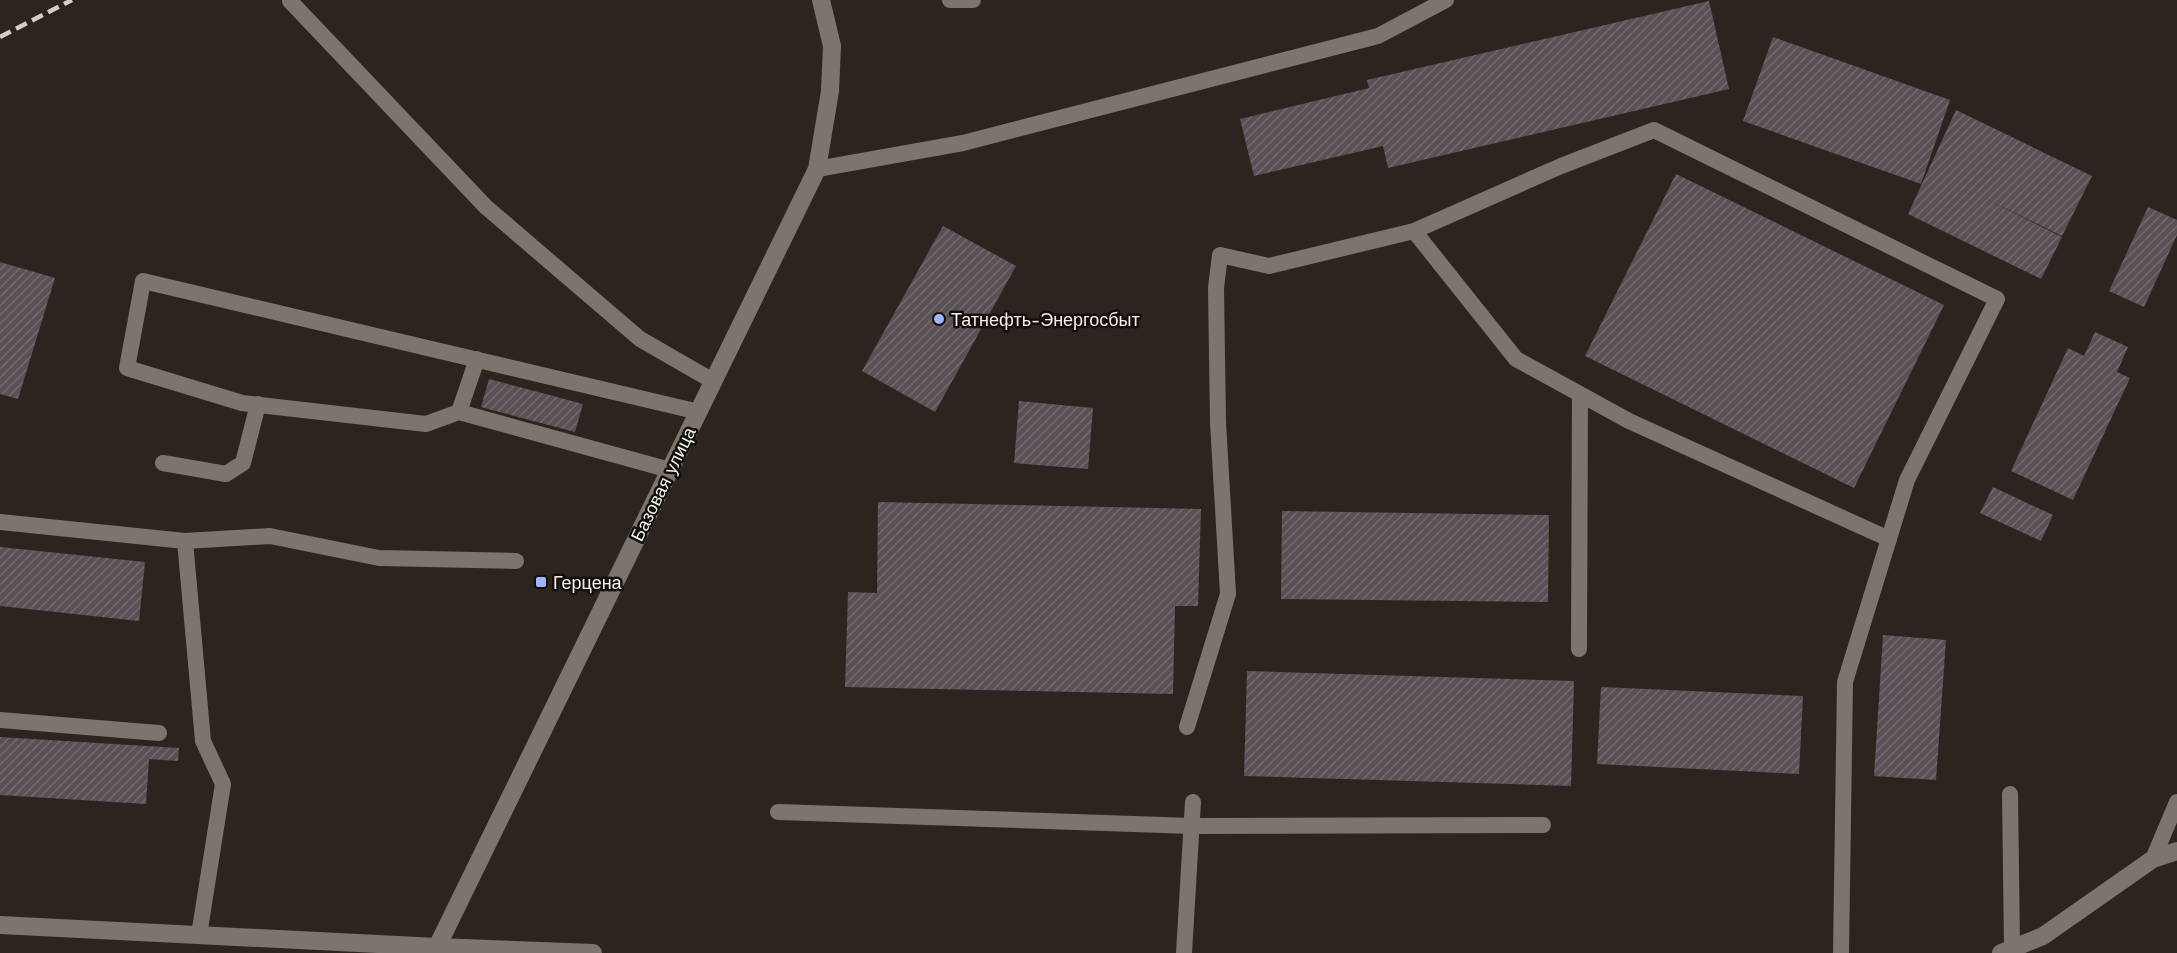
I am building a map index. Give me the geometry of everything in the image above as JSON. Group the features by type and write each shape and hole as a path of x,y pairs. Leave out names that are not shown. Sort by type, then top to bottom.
{"street":[{"name":"Базовая улица","path":"435,950 817,169 830,91 832,46 821,0"},
{"path":"2006,951 2043,936 2153,859 2177,851"},
{"path":"0,925 435,950 593,953"}],"lane":[{"path":"950,0 973,0"},
{"path":"817,169 963,143 1378,36 1446,0"},
{"path":"290,1 486,207 640,339 713,381"},
{"path":"1187,727 1228,594 1218,423 1216,288 1220,255 1269,266 1414,231 1561,166 1654,130 1997,299 1907,480 1845,682 1841,953"},
{"path":"1414,231 1516,359 1629,421 1889,539"},
{"path":"670,470 459,412 426,424 242,403 127,368 143,280 699,412"},
{"path":"459,412 477,359"},
{"path":"1579,649 1580,394"},
{"path":"163,463 226,474 243,463 258,404"},
{"path":"0,522 185,541 270,536 380,558 516,561"},
{"path":"185,541 203,741 223,784 199,935"},
{"path":"0,720 159,733"},
{"path":"2006,951 2010,794"},
{"path":"1184,953 1193,802"},
{"path":"2153,859 2177,802"},
{"path":"778,812 1192,826 1543,825"}],"building":[{"path":"1709,1 1729,89 1388,168 1383,146 1254,176 1240,119 1369,88 1367,80"},
{"path":"1773,37 1950,100 1921,184 1743,121"},
{"path":"1956,110 2092,176 2062,236 1980,196 2062,237 2041,279 1908,214"},
{"path":"1676,174 1944,305 1854,488 1585,356"},
{"path":"2148,207 2177,220 2177,235 2144,307 2109,291"},
{"name":"Татнефть-Энергосбыт","path":"943,226 1016,266 935,412 862,371"},
{"path":"0,262 55,278 18,399 0,394"},
{"path":"2095,332 2128,347 2117,372 2130,378 2073,500 2011,471 2068,348 2084,356"},
{"path":"489,379 583,404 575,432 481,407"},
{"path":"1019,401 1093,408 1088,469 1014,463"},
{"path":"1993,487 2053,515 2041,541 1980,513"},
{"path":"878,502 1201,509 1198,606 1175,606 1173,694 845,687 848,592 877,593"},
{"path":"1282,511 1549,515 1548,602 1281,599"},
{"path":"0,547 145,562 139,621 0,606"},
{"path":"1883,635 1946,640 1936,780 1874,776"},
{"path":"1247,671 1574,681 1571,786 1244,776"},
{"path":"1601,687 1803,696 1799,774 1597,764"},
{"path":"0,737 179,748 178,761 149,759 146,804 0,795"}],"railway":[{"path":"0,37 72,0"}],"place":[{"name":"Татнефть-Энергосбыт","path":"939,319"},
{"name":"Герцена","path":"541,582"}]}
